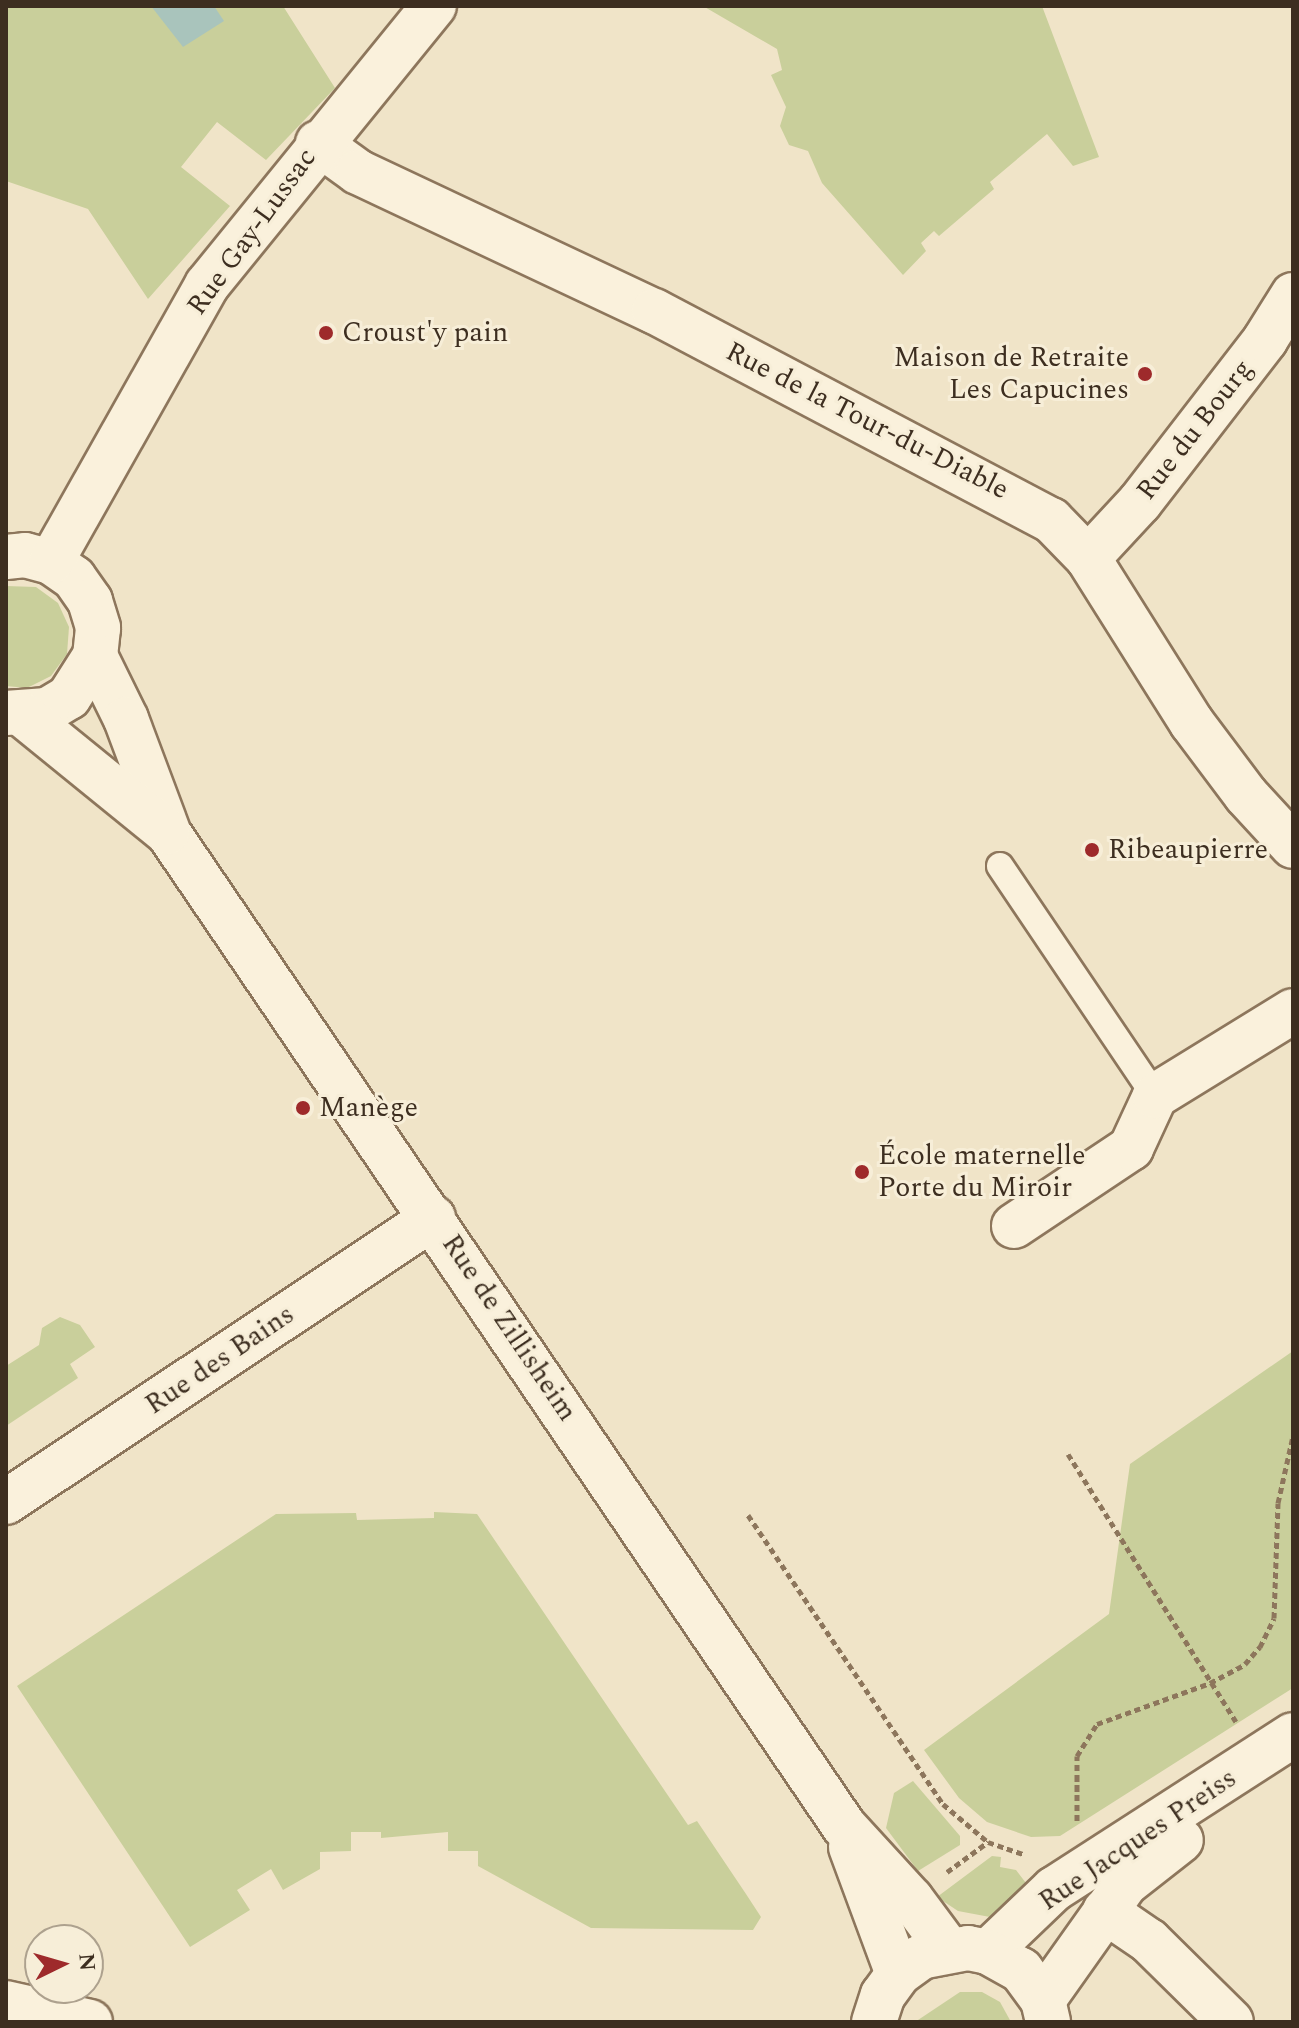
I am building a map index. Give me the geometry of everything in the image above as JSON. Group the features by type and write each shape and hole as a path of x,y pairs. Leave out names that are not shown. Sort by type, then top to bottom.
{"street":[{"name":"Rue Gay-Lussac","path":"51,562 207,285 318,143 434,6"},
{"name":"Rue de la Tour-du-Diable","path":"318,143 358,172 654,311 1021,501 1071,537 1088,558 1192,723 1246,795 1293,846"},
{"name":"Rue du Bourg","path":"1088,558 1150,490 1265,340 1293,295"},
{"path":"6,557 25,555 51,562 74,578 90,601 98,628 95,656 85,678 69,697 14,714"},
{"name":"Rue de Zillisheim","path":"95,656 126,719 169,834 844,1826 911,1899 968,1951"},
{"name":"Rue de Zillisheim","path":"14,714 169,834"},
{"path":"1014,1226 1131,1148 1155,1096 1293,1011"},
{"name":"Rue des Bains","path":"6,1502 433,1218"},
{"name":"Rue Jacques Preiss","path":"968,1951 1054,1889 1282,1755"},
{"name":"Rue Jacques Preiss","path":"1046,2011 1105,1911 1152,1858 1282,1755"},
{"name":"Rue de Zillisheim","path":"844,1826 898,1974"},
{"path":"1105,1911 1149,1941 1231,2022"},
{"path":"874,2022 883,1995 898,1974 921,1957 968,1951 1021,1970 1046,2011"},
{"path":"6,2003 72,2020"}],"lane":[{"path":"1000,866 1155,1096"}],"path":[{"path":"1077,1827 1077,1756 1091,1732 1119,1713 1210,1683 1245,1664 1274,1618 1278,1503 1293,1436"},
{"path":"1068,1454 1210,1683 1282,1755"},
{"path":"748,1515 943,1804 988,1842 1021,1852 1054,1889"}],"green space":[{"path":"6,6 283,6 335,88 266,160 217,122 181,167 230,206 148,299 88,209 6,181"},
{"path":"703,6 1042,6 1099,157 1073,166 1047,134 990,182 994,189 939,236 934,231 921,243 926,251 903,275 822,183 808,151 789,145 780,126 786,107 771,75 782,70 777,49"},
{"path":"6,586 36,587 58,603 69,627 67,654 51,676 27,688 6,686"},
{"path":"60,1317 80,1325 95,1347 70,1364 78,1378 6,1426 6,1366 39,1345 42,1328"},
{"path":"1293,1351 1293,1688 1060,1836 1031,1837 987,1822 959,1798 924,1750 1109,1614 1130,1464"},
{"path":"434,1512 477,1514 688,1825 697,1821 746,1894 761,1917 753,1930 591,1928 478,1866 478,1851 448,1851 448,1832 381,1838 381,1832 351,1832 351,1851 320,1852 320,1869 283,1890 271,1869 237,1890 250,1910 190,1947 17,1686 276,1514 356,1513 357,1520 434,1518"},
{"path":"913,1781 960,1836 960,1845 918,1871 886,1828 894,1793"},
{"path":"992,1856 1001,1857 1000,1867 1016,1870 1029,1887 990,1917 958,1911 937,1897"},
{"path":"960,1992 982,1992 1000,2002 1011,2022 915,2022"}],"water":[{"path":"151,6 214,6 224,21 183,47"}],"place":[{"name":"Croust'y pain","path":"326,333"},
{"name":"Maison de Retraite Les Capucines","path":"1145,374"},
{"name":"Ribeaupierre","path":"1092,850"},
{"name":"Manège","path":"303,1108"},
{"name":"École maternelle Porte du Miroir","path":"862,1172"}]}
